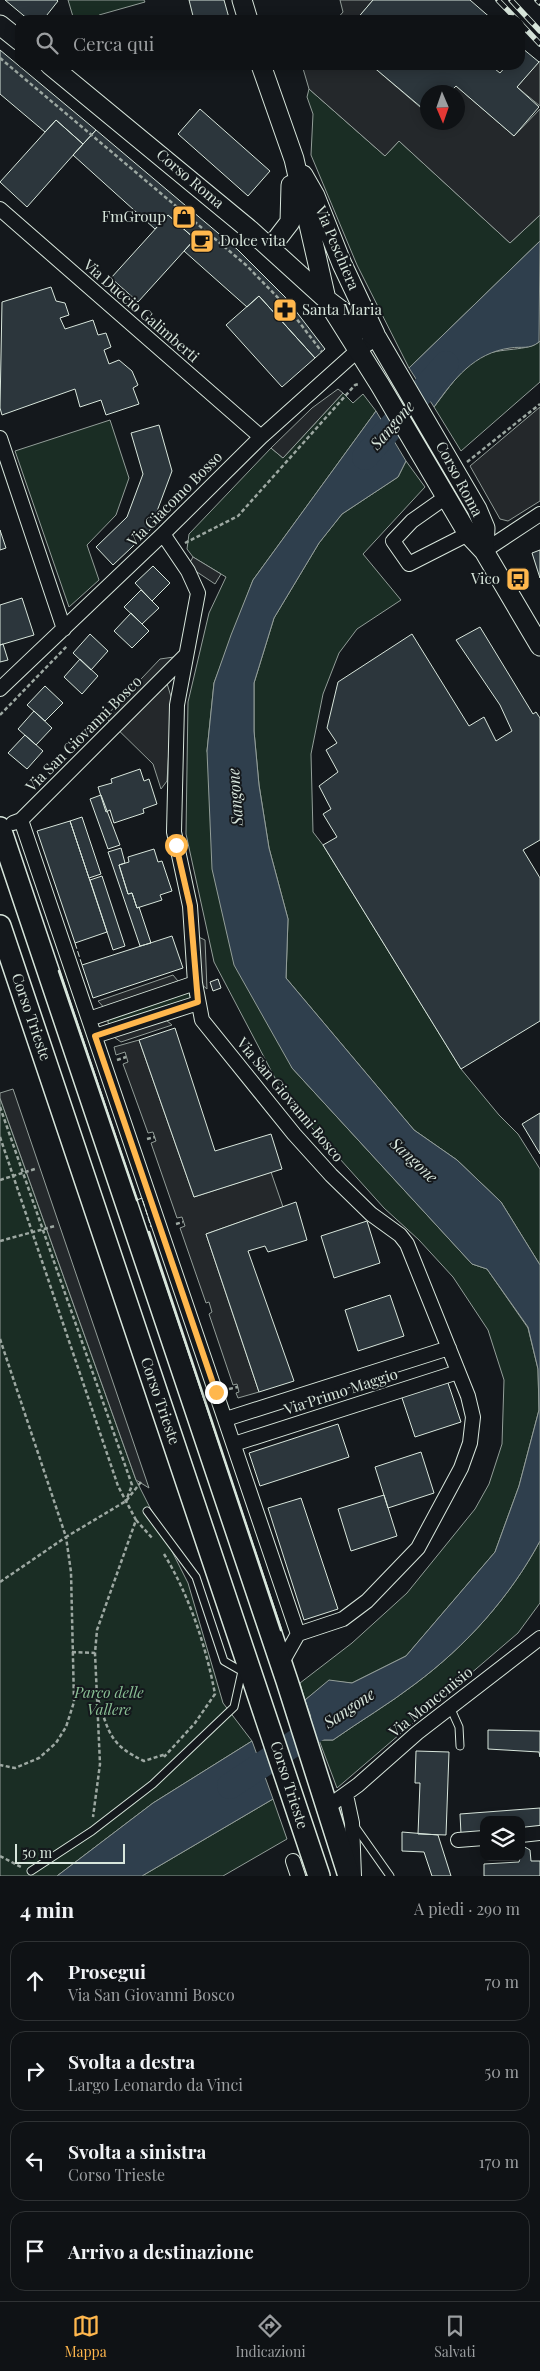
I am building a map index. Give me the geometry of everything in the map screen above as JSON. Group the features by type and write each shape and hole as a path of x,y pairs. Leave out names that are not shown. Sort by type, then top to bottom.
{"main road":[{"name":"Corso Trieste","path":"0,828 284,1672 349,1876"},
{"name":"Corso Trieste","path":"0,926 251,1680 319,1876"}],"street":[{"path":"242,0 246,15"},
{"path":"0,25 15,37"},
{"name":"Corso Roma","path":"56,70 246,226 326,299 377,338 449,457 485,528 484,551"},
{"name":"Via Peschiera","path":"263,70 294,159 326,299"},
{"name":"Via Peschiera","path":"270,248 290,222 294,159"},
{"name":"Via Peschiera","path":"294,159 315,196 345,271 377,338"},
{"name":"Via Duccio Galimberti","path":"0,210 261,437"},
{"name":"Corso Roma","path":"326,299 357,352 373,385 420,454 468,534 484,551 540,646"},
{"name":"Via Giacomo Bosso","path":"0,689 163,534 261,437 357,352 377,338"},
{"path":"357,352 373,352 402,381"},
{"path":"0,438 64,629"},
{"path":"446,497 412,521 393,541 409,564 468,534"},
{"path":"484,551 540,514"},
{"name":"Via San Giovanni Bosco","path":"163,534 188,571 198,594 177,704 174,832 190,906 195,983 202,1020 294,1134 371,1214 400,1235 407,1244 468,1396 473,1417 470,1443 461,1468 418,1548 367,1601 343,1620 298,1634"},
{"name":"Via San Giovanni Bosco","path":"0,828 21,820 186,655"},
{"path":"21,820 298,1634 284,1672"},
{"path":"89,1019 195,983"},
{"path":"95,1036 198,1002"},
{"name":"Via Primo Maggio","path":"226,1419 449,1348"},
{"name":"Via Primo Maggio","path":"234,1444 458,1372"},
{"name":"Via Moncenisio","path":"326,1808 346,1795 450,1707 540,1638"},
{"path":"346,1795 352,1823 354,1876"},
{"path":"525,1835 540,1833"},
{"path":"458,1840 480,1838"},
{"path":"293,1861 298,1876"}],"lane":[{"path":"31,1872 92,1831 152,1784 234,1708 251,1680 224,1661 196,1577 147,1511"},
{"path":"450,1707 459,1727 460,1746"},
{"path":"352,1823 390,1876"}],"path":[{"path":"0,58 246,264 289,310 322,352"},
{"path":"188,542 238,516 355,386 360,383 373,385"},
{"path":"473,459 540,404"},
{"path":"116,1060 126,1057"},
{"path":"0,1107 132,1485 126,1501"},
{"path":"0,1137 118,1486 136,1520 159,1546 180,1580 210,1669 215,1694 196,1723 166,1754 152,1784"},
{"path":"146,1140 155,1137"},
{"path":"0,1180 35,1168"},
{"path":"176,1224 183,1222"},
{"path":"0,1241 55,1226"},
{"path":"0,1339 66,1537 70,1572 74,1702 66,1727 56,1743 39,1758 15,1768 0,1765"},
{"path":"231,1388 238,1387"},
{"path":"0,1582 66,1537 126,1501 141,1482"},
{"path":"92,1831 100,1764 95,1653 97,1630 136,1520"},
{"path":"72,1652 95,1653"},
{"path":"97,1695 110,1734 123,1751 144,1761 166,1754"},
{"path":"0,1856 31,1872"}],"green space":[{"path":"68,0 144,0 145,2 99,15 72,15"},
{"path":"309,89 385,156 399,141 510,243 540,215 540,241 409,368 357,265 311,155 313,114 307,97"},
{"path":"540,341 540,382 461,451 434,407 461,373 482,356 497,351 529,347"},
{"path":"343,393 353,403 363,394 376,411 253,580 214,683 207,751 292,1068 472,1264 487,1269 528,1328 538,1369 539,1410 519,1486 495,1552 406,1656 352,1683 329,1681 305,1700 300,1683 352,1643 407,1593 475,1509 489,1484 502,1444 504,1380 488,1330 453,1277 419,1240 384,1208 286,1099 214,962 186,834 188,702 209,613 226,577 193,557 187,549 189,534 271,448 283,458"},
{"path":"110,420 129,478 116,515 87,545 99,580 69,607 15,451"},
{"path":"406,461 425,487 363,554 401,600 357,629 339,653 323,694 311,754 313,832 323,845 461,1069 499,1115 518,1134 540,1169 540,1265 501,1202 457,1160 414,1130 286,978 288,919 269,848 259,785 254,731 254,683 274,618 319,543 342,514 398,477"},
{"path":"189,991 191,999 110,1024 108,1023 108,1019"},
{"name":"Parco delle Vallere","path":"0,1098 136,1480 188,1583 223,1703 252,1741 153,1803 57,1876 0,1876"},
{"path":"540,1541 540,1603 518,1633 337,1788 319,1740 333,1740 405,1691 452,1654 501,1601"},
{"path":"273,1799 287,1839 223,1876 142,1876"}],"shaded area":[{"path":"340,0 373,0 360,15 340,15 343,12"},
{"path":"540,62 540,106 517,87"},
{"path":"303,70 377,70 420,107 420,130 465,130 465,94 514,136 540,109 540,215 510,243 399,141 385,156 309,89"},
{"path":"338,389 343,393 283,458 271,448 312,408"},
{"path":"540,407 540,501 508,521 500,519 470,466"},
{"path":"193,557 221,574 215,584 188,566"},
{"path":"174,657 166,680 172,700 167,781 161,789 153,764 105,717 160,659"},
{"path":"192,934 205,940 207,989 195,979"},
{"path":"173,975 183,987 108,1012 98,1001"},
{"path":"160,1015 172,1025 121,1042 111,1035"},
{"path":"139,1040 194,1197 271,1172 283,1207 206,1234 259,1392 238,1398 236,1393 239,1392 237,1384 233,1385 209,1314 212,1312 209,1302 206,1303 180,1228 185,1226 182,1217 177,1218 151,1143 156,1141 153,1132 148,1133 123,1064 128,1062 125,1052 116,1055 114,1047"},
{"path":"13,1089 149,1488 136,1480 0,1098 0,1093"}],"water":[{"path":"540,241 539,342 529,347 497,351 475,361 457,377 434,407 409,368"},
{"path":"376,411 406,461 398,477 342,514 319,543 274,618 254,683 254,731 259,785 269,848 288,919 286,978 414,1130 457,1160 501,1202 540,1265 540,1541 501,1601 452,1654 405,1691 333,1740 319,1740 305,1700 329,1680 352,1683 406,1656 495,1552 519,1486 539,1410 538,1369 528,1327 487,1269 472,1264 292,1068 234,965 212,869 207,751 214,683 231,635 253,580"},
{"path":"252,1741 273,1799 142,1876 57,1876 153,1803"}],"building":[{"path":"5,0 58,1 47,15 23,15"},
{"path":"189,0 224,0 228,15 193,15"},
{"path":"373,0 470,0 487,15 360,15"},
{"path":"0,50 15,62 15,70 24,70 96,130 83,144 56,120 45,132 0,94"},
{"path":"525,50 539,62 517,87 539,107 514,136 465,94 465,85 420,85 420,106 377,70 496,70 500,73 503,70 525,70"},
{"path":"200,109 270,171 248,196 178,134"},
{"path":"56,120 83,144 27,207 0,182"},
{"path":"96,130 237,249 285,297 325,349 315,358 259,296 247,307 184,251 195,239 168,215 155,229 73,155"},
{"path":"168,215 195,239 138,302 111,278"},
{"path":"51,287 56,301 65,303 69,315 60,318 65,329 93,320 98,335 106,333 111,347 104,350 109,364 119,360 132,371 138,385 133,388 139,404 106,415 101,400 80,407 75,389 2,415 0,408 2,302"},
{"path":"259,296 315,358 282,387 226,325"},
{"path":"159,425 172,471 150,530 113,565 96,547 127,517 143,474 131,433"},
{"path":"0,530 6,548 0,550"},
{"path":"540,550 540,578 532,553"},
{"path":"153,566 170,583 152,601 135,583"},
{"path":"141,590 159,608 142,624 124,607"},
{"path":"22,598 34,635 0,645 0,605"},
{"path":"131,613 149,631 132,648 114,631"},
{"path":"480,627 533,714 536,712 540,718 540,840 523,850 540,878 540,1021 461,1069 323,845 337,837 323,814 331,809 319,786 338,772 326,750 337,743 327,728 338,682 412,634 469,726 484,717 496,741 512,731 500,705 456,640"},
{"path":"90,634 108,651 91,670 73,653"},
{"path":"3,644 8,660 0,662 0,645"},
{"path":"80,659 98,676 82,694 64,677"},
{"path":"45,686 63,703 45,721 27,705"},
{"path":"34,711 52,728 36,745 18,729"},
{"path":"25,735 43,751 27,769 8,753"},
{"path":"140,769 144,781 149,779 157,804 143,809 144,813 114,823 110,810 106,812 98,787 112,783 111,779"},
{"path":"101,795 120,845 108,849 90,799"},
{"path":"82,817 101,874 89,878 70,821"},
{"path":"70,821 107,932 75,943 37,831"},
{"path":"121,848 125,863 119,865 128,894 132,893 137,908 139,907 151,943 140,946 108,852"},
{"path":"154,849 158,862 162,861 172,891 160,895 162,900 137,908 132,893 128,894 119,865 129,862 128,857"},
{"path":"102,876 125,946 113,950 90,880"},
{"path":"172,936 183,968 93,998 82,965"},
{"path":"218,979 221,988 213,991 210,982"},
{"path":"175,1028 215,1151 271,1134 282,1169 194,1197 139,1040"},
{"path":"540,1113 540,1154 522,1124"},
{"path":"296,1202 307,1240 268,1252 265,1246 248,1251 294,1381 259,1392 206,1234"},
{"path":"367,1221 380,1263 334,1278 321,1236"},
{"path":"390,1295 404,1336 358,1351 345,1310"},
{"path":"447,1380 461,1422 415,1437 401,1395"},
{"path":"338,1424 349,1457 260,1486 249,1453"},
{"path":"421,1452 434,1493 388,1508 375,1467"},
{"path":"384,1495 397,1536 351,1551 338,1509"},
{"path":"301,1498 338,1609 304,1620 268,1508"},
{"path":"488,1730 540,1731 540,1757 539,1752 488,1749"},
{"path":"416,1751 449,1752 446,1835 418,1834 420,1783 415,1783"},
{"path":"540,1808 540,1827 525,1829 525,1816 480,1816 480,1832 461,1834 460,1814"},
{"path":"402,1832 438,1835 451,1876 432,1876 424,1852 402,1851"},
{"path":"525,1847 530,1850 531,1861 540,1861 540,1876 484,1876 484,1864 525,1861"}],"waterway":[{"name":"Sangone","path":"365,457 446,364"},
{"name":"Sangone","path":"230,1786 325,1723"}],"railway":[{"path":"498,0 512,15"},
{"path":"511,0 540,31"},
{"path":"537,0 540,3"},
{"path":"525,28 540,44"}],"fence":[{"path":"75,943 82,965"},
{"path":"137,1200 142,1198 151,1227"}],"wall":[{"path":"59,971 137,1200"},
{"path":"149,1232 281,1630"}],"place":[{"name":"FmGroup","path":"184,217"},
{"name":"Dolce vita","path":"202,241"},
{"name":"Santa Maria","path":"285,310"},
{"name":"Vico","path":"518,579"}],"route":[{"path":"176,845 190,906 198,1002 95,1036 216,1392"}]}
